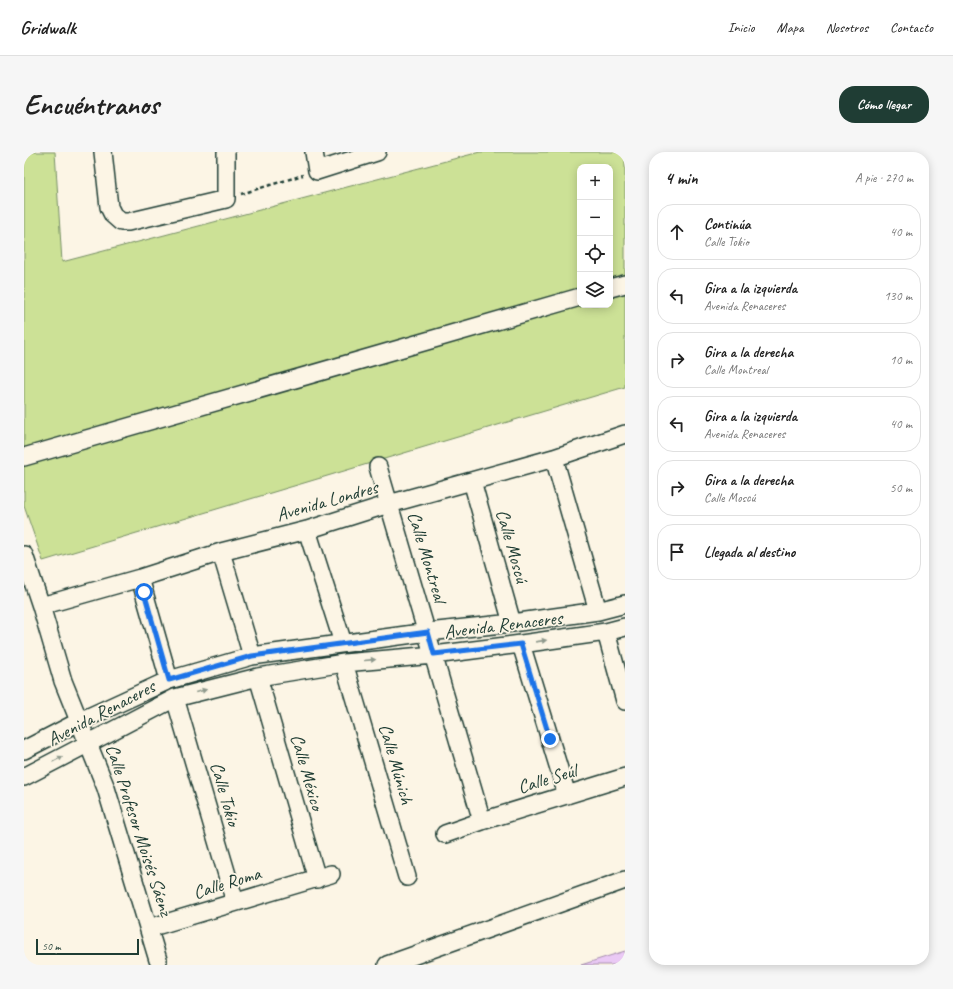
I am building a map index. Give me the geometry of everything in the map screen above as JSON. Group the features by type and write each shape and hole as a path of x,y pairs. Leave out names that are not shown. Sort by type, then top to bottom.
{"street":[{"path":"103,152 108,207 117,220 121,222 128,222 226,199 226,152"},
{"path":"314,152 317,171 377,152"},
{"path":"613,287 625,284"},
{"path":"24,457 577,298"},
{"name":"Avenida Londres","path":"41,606 140,578 221,552 306,530 390,504 554,458 625,434"},
{"path":"554,458 598,611"},
{"name":"Calle Montreal","path":"378,466 428,632 482,821"},
{"name":"Calle Moscú","path":"472,482 512,623"},
{"path":"306,530 343,643"},
{"path":"221,552 252,656"},
{"name":"Calle Profesor Moisés Sáenz","path":"24,555 63,681 106,788 158,960"},
{"path":"140,578 169,680"},
{"name":"Avenida Renaceres","path":"24,750 80,721 169,680 252,656 428,632 512,623 598,611 625,604"},
{"name":"Avenida Renaceres","path":"24,777 175,698 258,677 344,663 521,644 606,632 625,627"},
{"path":"606,632 625,701"},
{"path":"521,644 567,795"},
{"name":"Calle Múnich","path":"344,663 407,877"},
{"name":"Calle México","path":"258,677 324,877"},
{"name":"Calle Tokio","path":"175,698 235,902"},
{"name":"Calle Seúl","path":"445,834 482,821 625,777"},
{"name":"Calle Roma","path":"149,928 324,877"},
{"path":"387,965 625,880"}],"path":[{"path":"226,199 317,171"}],"green space":[{"path":"24,152 55,152 62,262 480,152 625,152 625,387 43,561 24,506"}],"building":[{"path":"625,951 625,965 581,965"}],"route":[{"path":"144,592 169,680 252,656 428,632 434,654 521,644 550,739"}]}
